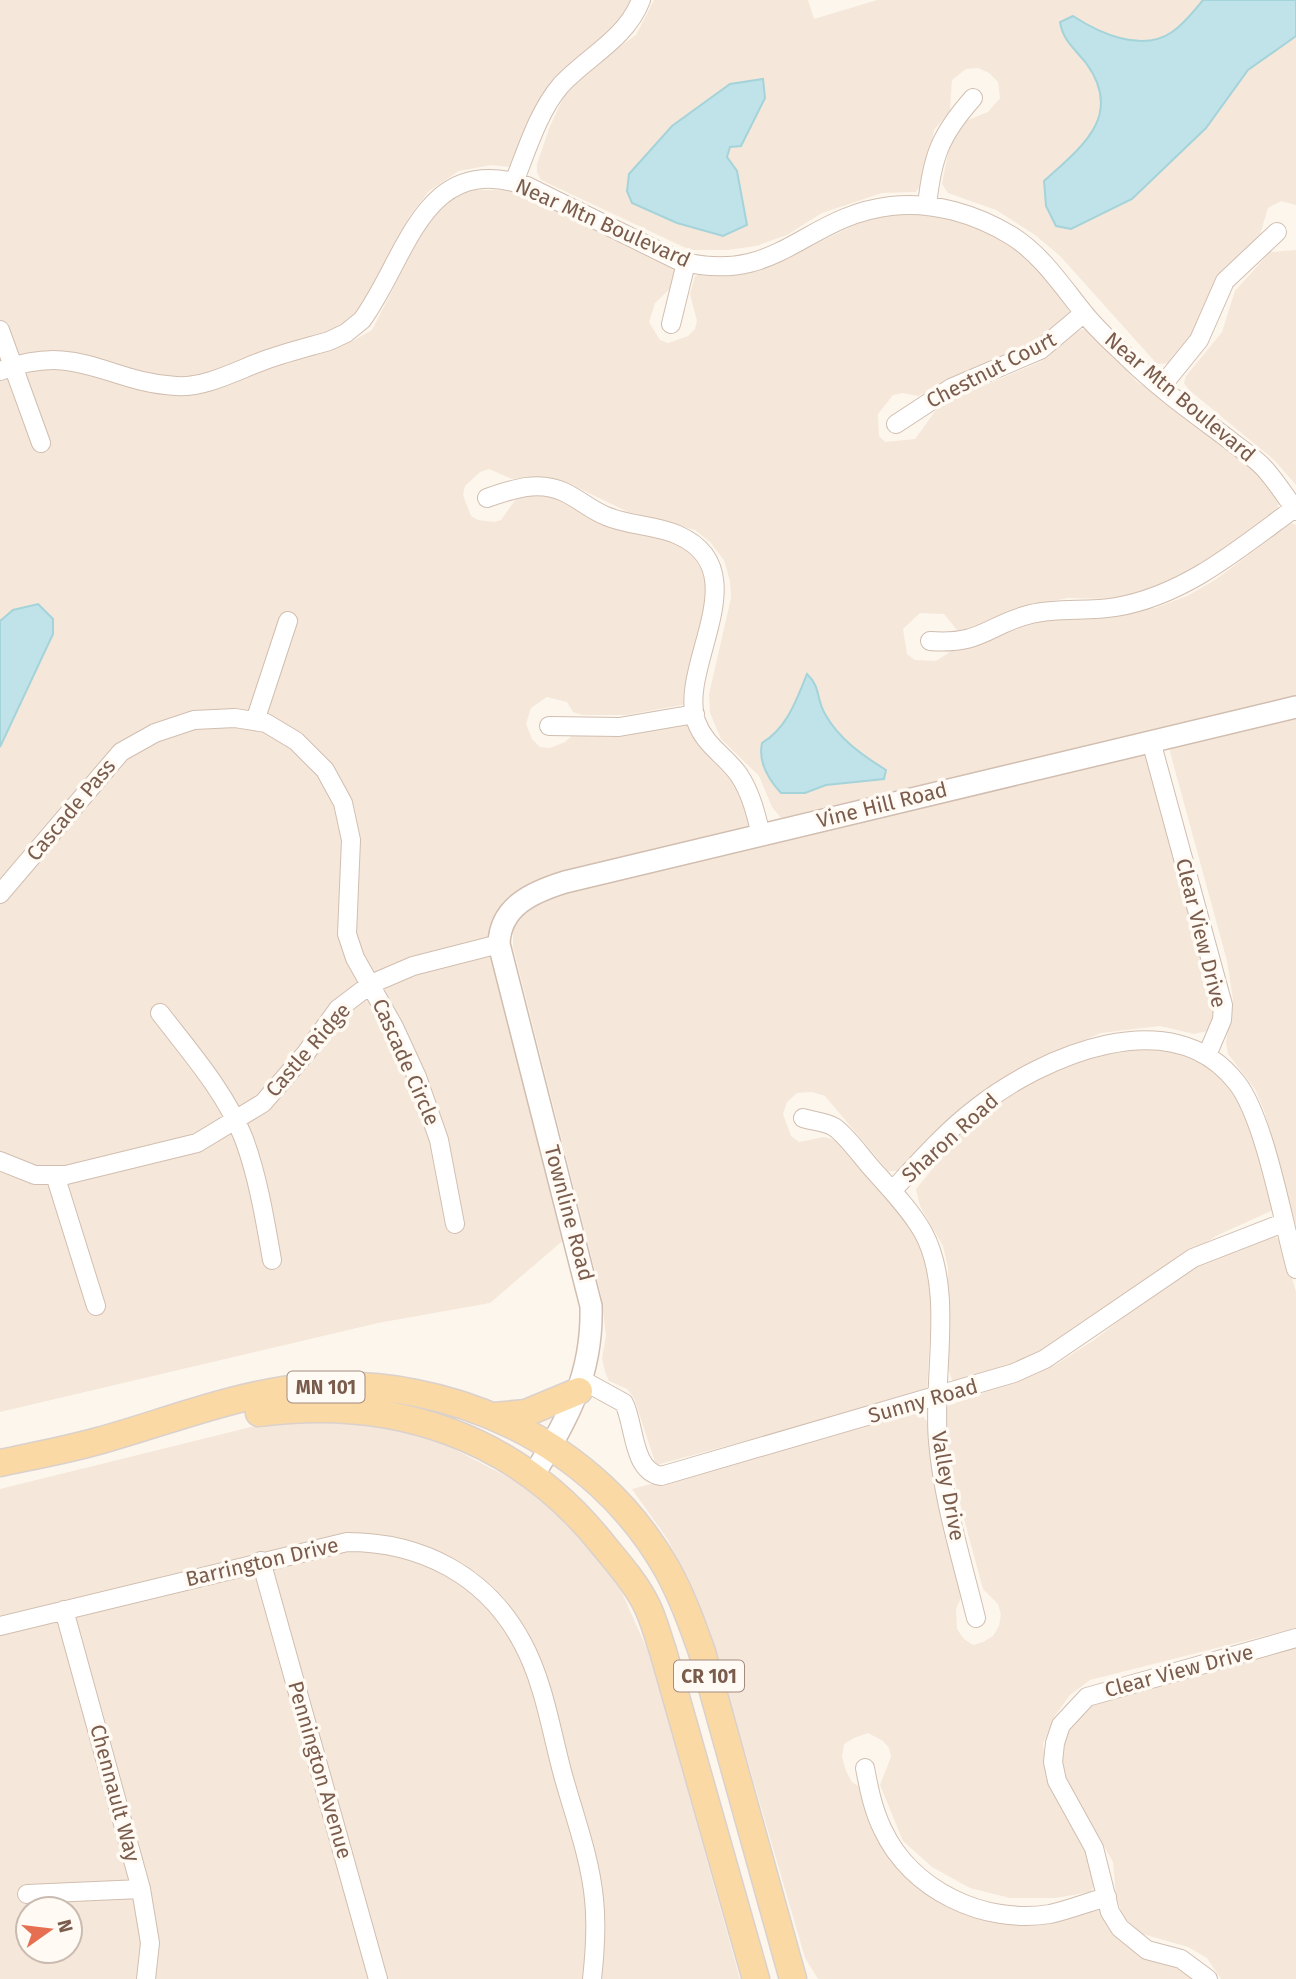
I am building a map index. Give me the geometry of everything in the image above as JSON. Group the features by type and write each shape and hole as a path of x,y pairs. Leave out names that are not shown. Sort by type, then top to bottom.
{"main road":[{"name":"MN 101","path":"96,1442 216,1406 310,1387 371,1385 411,1390 494,1416 552,1446"},
{"path":"494,1416 526,1413 582,1386"},
{"name":"MN 101","path":"0,1463 96,1442 297,1408 353,1410 400,1416 430,1424 473,1441 534,1476"},
{"name":"CR 101","path":"552,1446 605,1490 628,1515 666,1569 687,1611 702,1652 793,1979"},
{"name":"CR 101","path":"534,1476 558,1494 590,1528 648,1606 747,1947 753,1979"},
{"name":"CR 101","path":"785,1951 799,1979"}],"street":[{"path":"514,182 542,114 559,88 624,30 641,0"},
{"path":"927,206 934,155 942,136 973,98"},
{"name":"Near Mtn Boulevard","path":"7,369 53,359 96,365 146,382 178,386 207,382 329,341 346,333 362,320 374,304 415,225 428,206 463,183 485,179 514,182 686,263 729,268 780,254 830,223 860,212 891,206 927,206 955,210 1013,237 1038,257 1084,313 1161,387 1264,467 1295,509"},
{"path":"1161,387 1199,340 1225,281 1277,232"},
{"path":"671,324 686,263"},
{"name":"Chestnut Court","path":"896,424 951,388 1040,350 1084,313"},
{"path":"0,330 7,369 41,443"},
{"path":"487,498 528,486 562,491 604,516 631,525 677,534 705,556 715,587 696,688 695,714 703,737 738,775 748,792 761,835"},
{"path":"930,641 964,642 1020,616 1049,609 1113,607 1178,589 1295,509"},
{"path":"256,721 288,621"},
{"name":"Vine Hill Road","path":"499,944 503,922 510,911 542,889 1296,706"},
{"path":"549,726 619,727 695,714"},
{"name":"Cascade Pass","path":"0,894 121,752 155,733 194,720 235,718 266,723 296,741 325,770 343,803 351,840 347,934 355,958 371,984"},
{"name":"Clear View Drive","path":"1151,741 1223,1005 1222,1020 1207,1055"},
{"name":"Castle Ridge","path":"0,1161 35,1175 55,1175 197,1143 263,1103 306,1053 338,1009 371,984 413,966 499,944"},
{"name":"Townline Road","path":"499,944 589,1286 592,1343 582,1386 534,1476"},
{"name":"Cascade Circle","path":"371,984 417,1077 439,1140 455,1224"},
{"path":"160,1013 195,1058 244,1139 263,1208 272,1261"},
{"name":"Sharon Road","path":"892,1191 974,1109 1012,1083 1053,1063 1139,1039 1163,1039 1207,1055"},
{"path":"1207,1055 1224,1069 1249,1103 1296,1269"},
{"name":"Valley Drive","path":"803,1118 834,1127 892,1191 923,1231 939,1278 935,1398 945,1490 976,1618"},
{"path":"55,1175 96,1306"},
{"name":"Sunny Road","path":"582,1386 624,1403 641,1462 650,1473 661,1476 1014,1373 1045,1359 1193,1258 1283,1223"},
{"name":"Barrington Drive","path":"0,1626 346,1542 377,1542 436,1558 462,1574 506,1616 534,1671 587,1864 595,1918 592,1979"},
{"name":"Pennington Avenue","path":"261,1561 378,1979"},
{"name":"Chennault Way","path":"64,1610 141,1889 150,1943 146,1979"},
{"name":"Clear View Drive","path":"1208,1979 1181,1959 1147,1950 1132,1940 1110,1912 1094,1847 1057,1781 1053,1762 1055,1743 1067,1717 1087,1697 1296,1638"},
{"path":"865,1768 883,1831 898,1854 940,1892 993,1914 1021,1916 1050,1914 1107,1897"},
{"path":"27,1894 141,1889"}],"shaded area":[{"path":"0,0 635,0 612,31 568,68 509,167 491,165 459,171 429,191 411,214 357,313 346,320 351,342 372,330 422,232 450,198 465,190 515,190 672,266 675,270 673,286 655,303 649,322 660,340 668,343 688,336 695,329 697,321 690,294 695,276 704,273 730,274 767,267 878,214 925,211 973,221 1017,242 1070,301 1073,317 1027,346 918,396 903,393 893,395 878,414 879,436 885,442 915,439 939,406 945,402 1042,361 1078,331 1087,328 1093,331 1136,381 1234,450 1278,496 1279,502 1277,509 1188,576 1153,591 1115,599 1068,598 1033,605 963,632 956,629 944,614 920,613 903,629 907,654 915,660 936,661 956,648 1063,615 1155,608 1187,596 1215,580 1291,523 1296,525 1296,697 781,818 772,807 759,776 721,739 710,713 709,694 731,598 724,560 710,542 695,530 630,513 568,483 534,477 512,479 489,469 480,472 465,486 463,495 471,516 478,520 501,520 518,496 551,494 683,542 711,569 688,704 627,715 582,715 573,712 567,702 547,697 531,708 526,724 532,739 540,747 550,748 565,742 575,733 691,724 744,781 753,827 553,876 497,921 566,1238 490,1303 378,1323 0,1412"},
{"path":"654,0 808,0 814,19 877,0 1296,0 1296,205 1281,201 1268,208 1259,238 1198,330 1173,363 1157,364 1060,256 1035,235 996,210 948,193 942,184 951,137 963,122 988,112 1000,98 998,82 989,73 978,68 966,69 952,80 950,111 934,130 923,181 916,192 882,193 822,213 787,235 756,246 728,250 690,250 541,180 537,172 537,164 550,126 567,90 590,68 636,35"},
{"path":"1296,250 1296,485 1274,460 1184,383 1186,376 1222,332 1235,291 1270,252"},
{"path":"1296,712 1296,1225 1265,1113 1255,1089 1228,1054 1226,1042 1233,1000 1227,961 1170,752 1171,747"},
{"path":"1145,749 1216,999 1215,1020 1208,1031 1194,1034 1160,1026 1101,1033 1021,1067 973,1099 903,1171 888,1171 825,1096 812,1092 797,1093 787,1102 783,1114 791,1136 799,1142 824,1137 843,1142 917,1231 928,1257 932,1292 927,1392 656,1465 634,1398 627,1389 609,1381 605,1372 602,1358 606,1336 601,1295 513,947 513,928 526,905 553,893"},
{"path":"1139,1043 1187,1050 1245,1097 1273,1202 1271,1211 1216,1236 1031,1359 958,1383 952,1380 947,1365 948,1268 943,1246 920,1206 916,1189 966,1128 1006,1095 1055,1069"},
{"path":"1268,1237 1276,1237 1282,1243 1296,1292 1296,1628 1090,1680 1070,1695 1054,1717 1043,1744 1048,1782 1091,1855 1095,1886 1090,1892 1056,1898 1010,1898 970,1888 932,1867 903,1841 880,1785 891,1757 889,1748 883,1741 868,1733 854,1738 844,1744 842,1757 852,1782 862,1788 900,1859 987,1912 1097,1905 1200,1979 818,1979 805,1958 710,1632 668,1540 632,1489 919,1412 928,1423 940,1495 964,1591 956,1609 957,1629 964,1639 973,1645 983,1642 993,1636 1001,1615 998,1604 983,1589 965,1523 947,1450 944,1414 948,1406 1055,1365 1094,1340 1151,1296 1213,1257"},
{"path":"323,1417 379,1424 437,1440 536,1492 585,1541 620,1588 650,1656 740,1979 0,1979 0,1489 271,1422"},
{"path":"1296,1646 1296,1979 1221,1979 1207,1958 1188,1947 1139,1933 1123,1916 1116,1896 1113,1862 1068,1784 1062,1764 1062,1742 1067,1723 1080,1707"}],"water":[{"path":"1203,0 1296,0 1296,36 1248,70 1206,128 1132,199 1071,229 1056,226 1046,206 1044,181 1072,155 1094,128 1100,114 1101,98 1097,82 1067,40 1060,22 1073,16 1108,34 1134,41 1148,41 1172,32"},
{"path":"763,79 765,98 741,146 730,147 727,157 737,171 747,225 723,236 677,223 632,203 627,191 629,174 672,126 730,84"},
{"path":"38,604 53,619 53,634 0,747 0,621 13,610"},
{"path":"807,674 831,723 852,746 886,770 884,779 826,785 805,793 781,793 772,782 761,757 762,743 784,722 795,704"}]}
